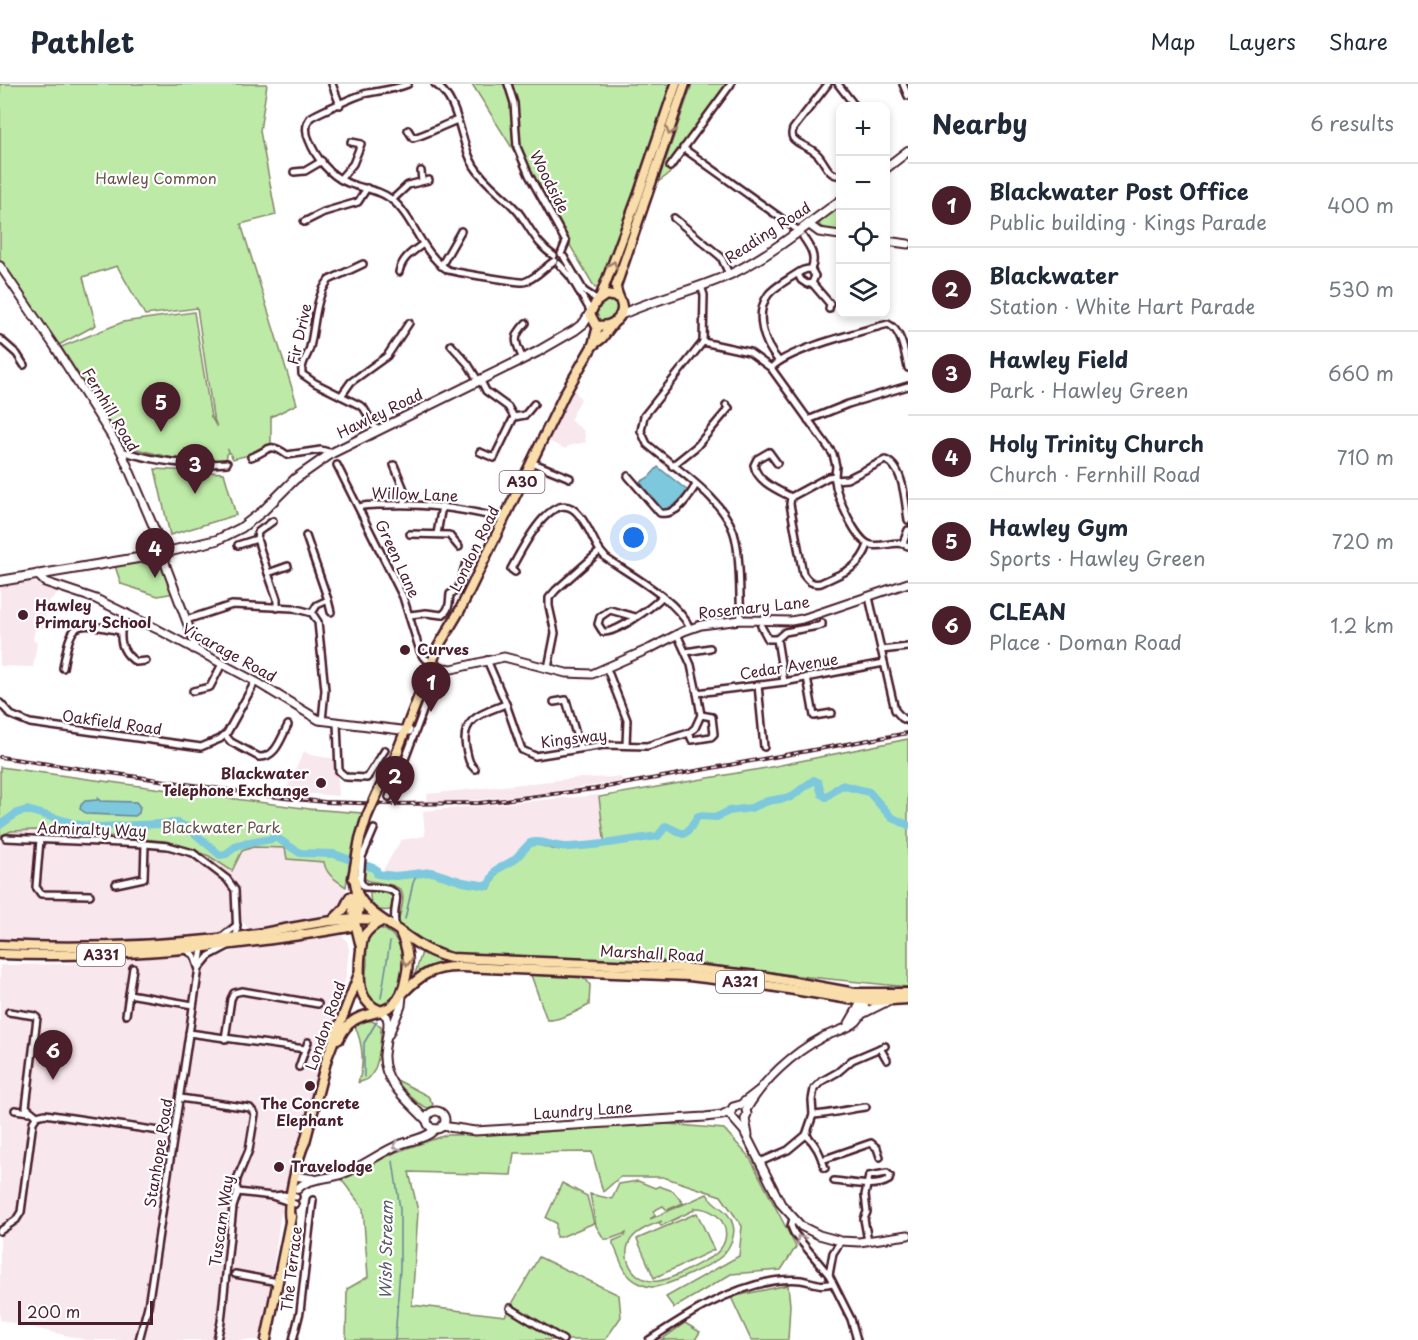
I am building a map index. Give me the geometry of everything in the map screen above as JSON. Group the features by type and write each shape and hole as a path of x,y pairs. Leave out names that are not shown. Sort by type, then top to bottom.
{"main road":[{"name":"A30","path":"591,319 648,168 676,84"},
{"path":"591,319 606,326 617,318 622,308 616,286 619,275 686,84"},
{"path":"890,164 908,151"},
{"name":"Reading Road","path":"617,318 640,305 701,286 753,262 801,234 808,224 836,204"},
{"path":"599,299 610,295 640,305"},
{"name":"London Road","path":"361,949 354,894 367,816 430,686 446,636 575,374 593,345 602,338 617,318"},
{"name":"London Road","path":"591,319 593,345"},
{"name":"Hawley Road","path":"0,581 121,560 217,540 241,528 275,502 295,478 332,453 480,382 591,319"},
{"name":"London Road","path":"410,731 438,665"},
{"path":"330,922 344,909 354,894 381,920 368,931 361,949 359,974 362,995 369,1004 381,1011"},
{"path":"342,928 351,926 356,920"},
{"name":"A331","path":"0,954 98,955 186,950 219,939 234,942 248,935 330,922 381,920"},
{"name":"Marshall Road","path":"381,920 425,950 451,958 701,969 767,977 888,1001 908,999"},
{"path":"342,928 352,934 361,949"},
{"name":"A331","path":"0,945 202,944 342,928"},
{"path":"398,930 408,959 403,994"},
{"name":"Marshall Road","path":"381,1011 393,1006 427,972 441,968 461,967 689,976 849,999 908,993"},
{"name":"London Road","path":"321,1087 322,1076 333,1041 359,974"},
{"name":"London Road","path":"266,1340 290,1220 288,1215 298,1176 300,1151 305,1142 321,1087 344,1029 356,1019 381,1011"}],"street":[{"path":"332,84 340,105"},
{"path":"408,84 384,92 367,93 309,119 307,125 309,141 329,171 348,183 367,188 392,200 403,212 423,244 441,266 449,271 490,276 516,283 531,278 556,260 557,253 562,256 562,262 556,260"},
{"path":"435,84 447,97 458,120 466,150 474,167 489,185 519,213 541,246 570,276 591,319"},
{"name":"Woodside","path":"508,84 514,103 517,147 529,175 566,242 562,256 584,291 599,299"},
{"path":"670,168 731,84"},
{"path":"828,84 793,129 792,135 794,139 816,153 831,173 836,176"},
{"path":"838,84 852,102"},
{"path":"903,84 908,96"},
{"path":"408,130 413,138 427,135 441,126 458,120"},
{"path":"340,178 354,164 359,151 361,144 351,142"},
{"path":"683,148 801,234 813,255 814,262 811,269"},
{"path":"294,172 305,171 322,161"},
{"path":"392,200 402,189 426,180 421,171"},
{"path":"304,222 324,212 358,202 367,188"},
{"path":"674,218 721,256 729,274"},
{"path":"808,224 819,232 836,234"},
{"path":"441,266 461,231"},
{"path":"890,242 908,244"},
{"path":"399,272 407,256 423,244"},
{"name":"Fir Drive","path":"363,264 325,284 316,312 310,348 301,368 302,374 363,407 377,430"},
{"name":"Fernhill Road","path":"0,266 122,451 162,551 194,641 194,649"},
{"path":"778,360 768,349 763,332 763,304 768,294 804,269 811,269"},
{"path":"811,269 815,275 812,283"},
{"path":"798,273 804,282 812,283 830,304 829,309"},
{"path":"701,286 704,295 704,342 644,416 643,438 723,510 734,534 737,549 741,620"},
{"path":"341,396 351,382 387,356 410,323"},
{"path":"523,359 516,339 518,331 526,323"},
{"path":"771,368 778,360 839,338 888,324 896,330 903,346 908,368"},
{"path":"0,339 17,354 24,365"},
{"path":"704,342 738,349 758,357 771,368 832,454 836,466 836,491 860,539 867,545 905,545 908,530"},
{"path":"451,345 468,364 486,391 508,407 514,417"},
{"path":"758,357 768,349"},
{"path":"808,420 848,404 908,386"},
{"path":"514,417 525,415 534,404"},
{"path":"672,466 697,446 729,408"},
{"path":"480,452 494,458 514,417"},
{"path":"251,457 258,455 267,447 277,447 287,454 321,450 332,453"},
{"path":"777,463 767,449 757,459 754,465 755,470 766,482 791,497"},
{"path":"122,451 164,462 198,465 227,463"},
{"path":"791,497 828,477 847,478 885,460 898,470 906,494 908,520"},
{"path":"531,462 570,478"},
{"name":"Green Lane","path":"337,465 393,575 410,615 423,657 438,665"},
{"path":"394,465 405,492 405,504"},
{"path":"628,476 660,513 667,514 686,501 696,485"},
{"path":"791,497 790,504 803,574 808,581 815,584 821,583 856,565 863,558 867,545"},
{"name":"Willow Lane","path":"359,507 405,504 442,506 466,509 504,519"},
{"path":"437,534 442,506"},
{"path":"515,572 511,569 549,511 564,506 579,514 606,558 662,597 686,619 690,628"},
{"path":"273,521 258,532 257,539 277,599 277,608"},
{"path":"410,534 449,535 459,547"},
{"path":"306,536 331,612"},
{"path":"238,545 257,539"},
{"path":"548,668 555,633 549,598 600,551"},
{"path":"268,573 288,566"},
{"path":"410,615 426,613 442,615 449,609 450,594 458,590 465,566"},
{"name":"Vicarage Road","path":"37,574 45,582 84,594 127,613 322,721 410,731"},
{"name":"Rosemary Lane","path":"438,665 457,668 504,657 582,675 592,674 607,669 690,628 710,623 741,620 797,620 820,615 908,583"},
{"path":"635,617 610,610 600,616 598,624 599,628 607,633 641,615 662,597"},
{"path":"869,597 895,710 908,721"},
{"path":"312,613 317,605 328,600"},
{"path":"186,620 232,605 293,608 312,613 318,622 325,690 322,721"},
{"path":"127,613 120,640 125,653 136,662 146,661"},
{"path":"760,626 768,639 777,639 786,632 822,626 822,623"},
{"path":"63,668 68,639 79,626 96,625 121,631"},
{"name":"Kingsway","path":"487,660 522,750 530,755 580,747 647,746 688,733 692,740 711,737 714,734 712,717 701,715 692,665 677,634"},
{"path":"777,639 784,681"},
{"path":"881,650 908,647"},
{"path":"686,652 710,648"},
{"name":"Cedar Avenue","path":"697,693 784,681 884,663"},
{"path":"193,691 210,687 222,664"},
{"path":"607,669 627,720 626,746"},
{"path":"807,677 812,716 832,713"},
{"path":"255,682 225,735 231,742 264,757 273,753 288,725"},
{"path":"758,685 764,747"},
{"path":"554,702 573,699"},
{"path":"566,700 580,747"},
{"name":"Oakfield Road","path":"0,703 11,715 30,723 151,741 201,747 212,744 225,735"},
{"path":"475,769 470,764 465,744 464,733 467,725 478,716 506,704"},
{"path":"688,733 695,728 701,715"},
{"path":"337,723 339,771 346,777 367,778 385,750"},
{"path":"388,797 402,770 410,731"},
{"path":"359,856 374,829"},
{"name":"Admiralty Way","path":"6,838 145,844 168,846 193,854 227,879 235,890 237,925 234,942"},
{"path":"40,840 36,887 41,894 90,895"},
{"path":"116,884 144,878 145,844"},
{"path":"356,873 364,887 387,889 394,892 398,899 394,920 398,930"},
{"path":"381,920 396,908"},
{"path":"219,939 237,925 248,935"},
{"path":"199,969 209,956 234,942"},
{"name":"Stanhope Road","path":"139,1340 148,1306 202,944"},
{"path":"186,950 194,955 199,969"},
{"path":"126,1015 133,968"},
{"path":"225,1039 234,993 242,991 318,1004"},
{"path":"129,994 193,1005"},
{"path":"388,1036 399,1011 403,994"},
{"path":"858,1014 863,997"},
{"path":"849,999 858,1014"},
{"path":"738,1120 743,1107 803,1050 846,1027 858,1014 888,1001"},
{"path":"381,1011 388,1020 384,1057 387,1074 396,1090 428,1118 430,1127 441,1125"},
{"path":"9,1012 37,1018 26,1107 37,1116"},
{"path":"189,1033 225,1039 307,1045 299,1067"},
{"path":"760,1162 788,1150 806,1135 813,1115 814,1089 822,1081 838,1072 852,1060 882,1047 887,1060"},
{"name":"Tuscam Way","path":"180,1098 250,1108 255,1112 249,1150 237,1179 238,1192 233,1207 217,1340"},
{"name":"Laundry Lane","path":"428,1118 439,1112 441,1125 475,1131 705,1117 722,1115 733,1107 743,1107"},
{"path":"813,1115 866,1107"},
{"path":"15,1110 30,1112"},
{"path":"730,1111 749,1140 781,1204 793,1219 819,1235 841,1241 908,1235"},
{"path":"0,1231 15,1221 21,1212 33,1122 37,1116 45,1114 173,1133"},
{"name":"Laundry Lane","path":"705,1117 738,1120"},
{"path":"238,1192 294,1198 305,1184 360,1167 393,1147 429,1135 441,1125"},
{"path":"806,1135 815,1143 825,1168"},
{"path":"822,1160 871,1143 877,1148 880,1157"},
{"path":"298,1176 320,1180"},
{"path":"834,1181 867,1184 865,1195 867,1212 864,1219 868,1240"},
{"name":"The Terrace","path":"293,1340 300,1311 313,1200"},
{"path":"793,1219 791,1226 794,1233 829,1275 851,1319 857,1340"},
{"path":"829,1275 831,1258 841,1241"},
{"path":"235,1274 278,1282"},
{"path":"649,1340 693,1312 728,1294 774,1281 801,1280 821,1286 832,1283"},
{"path":"510,1308 563,1340"}],"shaded area":[{"path":"578,377 574,390 581,399 570,420 584,431 586,442 568,446 566,449 548,441"},
{"name":"Hawley Primary School","path":"24,580 61,590 47,603 44,628 35,628 33,641 37,642 33,667 0,666 0,585"},
{"path":"304,751 310,755 336,759 339,796 285,792"},
{"path":"620,777 624,781 467,801 428,801 427,794 578,778"},
{"path":"598,795 604,841 564,846 554,846 535,840 529,842 513,859 495,870 488,885 464,881 431,870 396,875 381,873 401,840 425,836 423,811"},
{"path":"37,830 165,841 209,856 231,870 242,851 253,847 285,848 287,859 324,862 332,878 346,887 344,899 341,905 330,914 252,929 244,923 234,923 230,929 217,935 115,941 0,939 0,836 11,831"},
{"path":"329,934 342,936 347,941 349,949 346,976 296,1150 280,1218 260,1340 86,1340 0,1320 0,965 68,964 182,954 193,960 214,958 234,951"}],"green space":[{"name":"Hawley Common","path":"0,84 267,84 260,131 276,215 241,224 297,404 271,417 271,444 257,453 233,459 228,450 226,460 173,458 124,446 61,347 123,322 194,312 211,417 217,427 213,416 197,308 145,315 117,266 83,277 96,325 55,347 0,268"},
{"path":"472,84 671,84 603,282 595,288 529,175"},
{"path":"692,84 730,84 669,174 658,182"},
{"path":"836,209 836,230 823,228 819,225"},
{"path":"605,299 614,299 619,306 612,318 599,322 594,316 595,309"},
{"path":"155,469 224,473 236,515 170,535"},
{"path":"162,558 175,593 158,596 121,584 115,566"},
{"path":"908,739 908,987 702,964 445,953 427,945 398,921 403,901 400,890 389,884 369,881 365,879 363,873 365,867 372,870 376,876 395,879 431,874 466,885 490,889 499,871 516,862 532,845 565,850 605,846 599,797 766,768"},
{"name":"Blackwater Park","path":"0,767 310,809 362,813 351,854 346,887 329,874 324,862 287,859 285,848 253,847 242,851 232,871 209,856 165,841 37,830 11,831 0,836"},
{"path":"370,891 385,892 391,895 394,901 390,910 374,907"},
{"path":"380,928 392,935 399,945 403,958 401,985 396,996 389,1003 381,1006 369,1000 365,989 367,938 371,932"},
{"path":"422,952 453,962 528,967 444,964 432,966 414,977"},
{"path":"531,975 585,978 590,985 589,1005 563,1017 547,1020"},
{"path":"364,1021 372,1021 381,1026 380,1047 372,1074 368,1079 358,1083 362,1069 362,1054 355,1026"},
{"path":"395,1081 428,1096 433,1104 431,1107 427,1108 418,1103"},
{"path":"657,1123 724,1129 750,1158 796,1247 781,1270 731,1274 674,1308 666,1297 739,1256 742,1226 721,1196 663,1177 620,1177 603,1192 592,1152 514,1153 511,1175 409,1172 418,1211 412,1305 505,1316 539,1257 619,1295 621,1317 605,1340 346,1340 347,1289 368,1277 363,1208 341,1179 396,1152 446,1135 517,1134"},
{"path":"638,1181 655,1188 659,1186 673,1191 683,1203 667,1210 663,1206 653,1211 655,1216 650,1219 707,1194 731,1219 734,1233 732,1241 723,1255 689,1275 667,1284 651,1287 637,1282 624,1270 613,1244 613,1241 625,1236 626,1233 604,1239 596,1226 590,1194 612,1199 619,1184","holes":["694,1208 713,1213 724,1225 726,1233 721,1249 686,1271 664,1280 649,1281 635,1273 630,1267 627,1252 628,1244 636,1234 662,1221 659,1223 661,1226"]},
{"path":"562,1183 587,1196 594,1223 556,1237 556,1223 546,1218"},
{"path":"697,1213 714,1250 654,1278 637,1239"},
{"path":"788,1285 790,1305 788,1340 751,1340 731,1297"},
{"path":"685,1323 700,1332 695,1340 661,1340"}],"water":[{"path":"658,467 688,491 676,504 663,510 658,508 640,482 649,477"},
{"path":"98,798 100,801 136,802 140,807 139,813 135,816 87,814 80,809 85,801"}],"waterway":[{"path":"0,825 17,813 27,810 80,825 100,827 177,823 187,827 220,855 226,854 238,845 277,838 300,853 334,854 376,869 377,874 395,876 432,872 463,882 488,886 496,870 514,860 530,843 539,842 562,847 601,844 658,836 666,826 683,834 688,831 698,816 717,817 729,811 751,808 768,801 791,797 814,780 818,782 822,794 826,797 841,785 869,792 891,817 908,825"},
{"name":"Wish Stream","path":"405,919 417,874"},
{"name":"Wish Stream","path":"381,998 390,942"},
{"name":"Wish Stream","path":"364,1077 364,1043 377,1021"},
{"name":"Wish Stream","path":"393,1161 400,1209 400,1268 395,1340"}],"railway":[{"path":"0,757 325,802 479,803 595,789 908,733"}],"place":[{"name":"Hawley Gym","path":"161,432"},
{"name":"Hawley Field","path":"195,494"},
{"name":"Holy Trinity Church","path":"155,578"},
{"name":"Hawley Primary School","path":"23,615"},
{"name":"Curves","path":"405,650"},
{"name":"Blackwater Post Office","path":"431,712"},
{"name":"Blackwater Telephone Exchange","path":"321,783"},
{"name":"Blackwater","path":"395,806"},
{"name":"CLEAN","path":"53,1080"},
{"name":"The Concrete Elephant","path":"310,1086"},
{"name":"Travelodge","path":"279,1167"}]}
